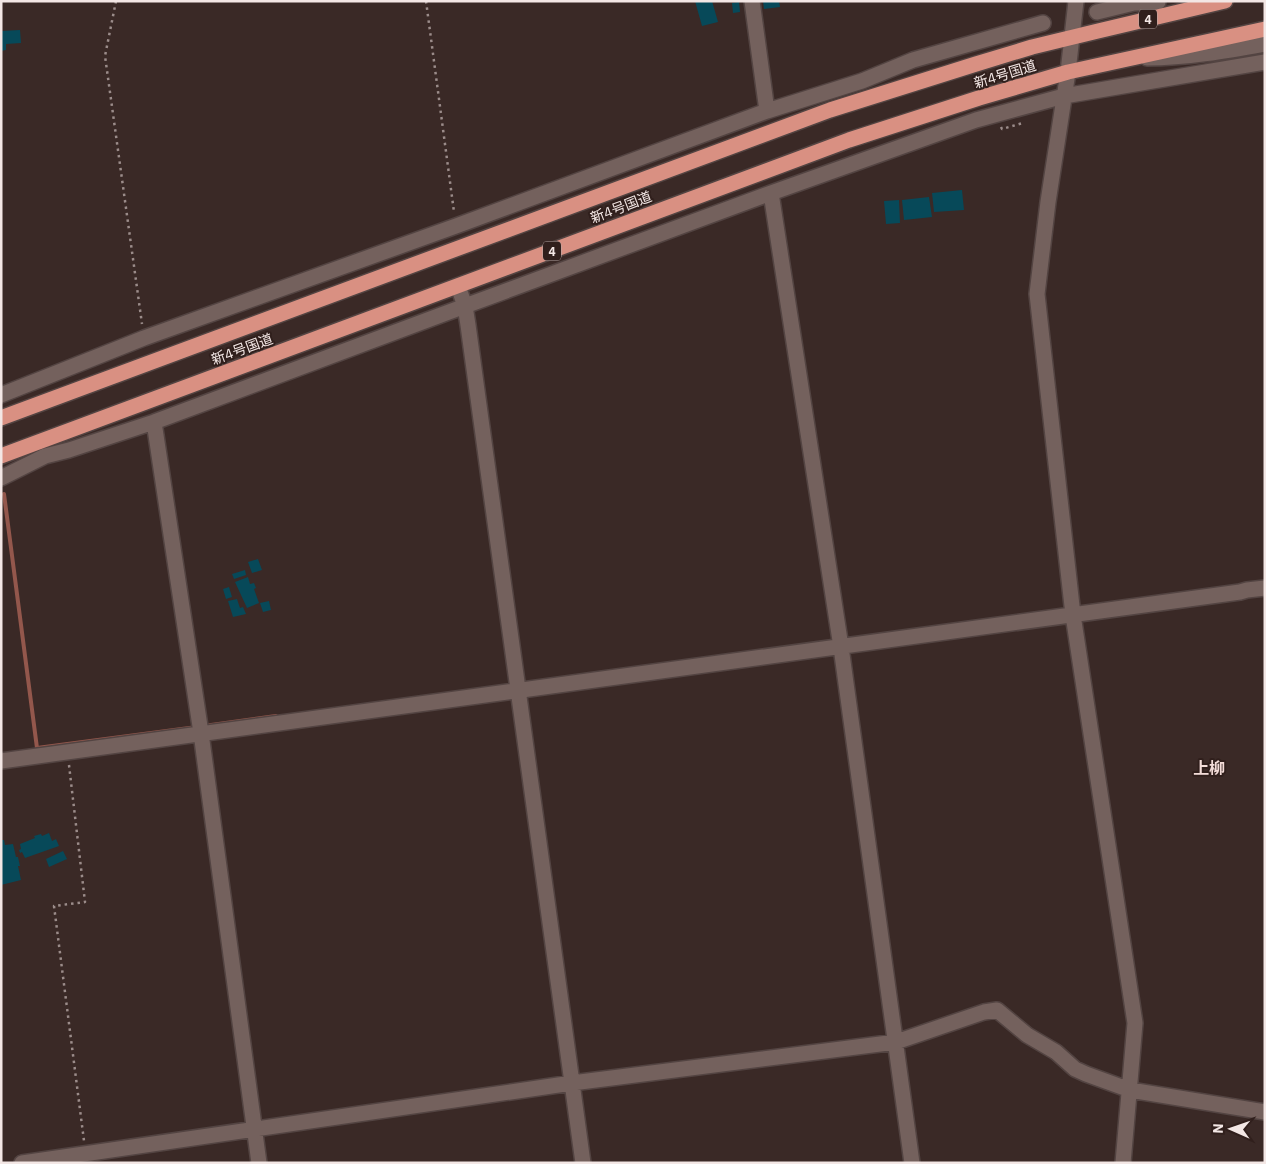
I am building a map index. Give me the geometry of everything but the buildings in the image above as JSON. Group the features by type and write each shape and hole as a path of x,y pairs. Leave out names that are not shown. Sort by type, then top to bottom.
{"highway":[{"name":"新4号国道","path":"1,418 830,110 976,64 1072,37 1225,1"},
{"name":"新4号国道","path":"1,456 849,140 979,98 1068,72 1265,29"}],"street":[{"path":"752,1 767,111"},
{"path":"1076,1 1037,294 1073,615 1135,1023 1123,1163"},
{"path":"1152,18 1155,7 1159,2"},
{"path":"1097,12 1134,3 1159,2"},
{"path":"1,396 144,338 456,226 767,111 862,80 913,60 1043,23"},
{"path":"1135,58 1169,58 1265,44"},
{"path":"1,478 45,456 154,422 771,193 976,120 1064,96 1265,62"},
{"path":"862,80 868,98"},
{"path":"976,120 979,98"},
{"path":"771,193 841,647 912,1163"},
{"path":"458,286 465,306 583,1163"},
{"path":"18,389 26,409"},
{"path":"154,422 201,734 259,1163"},
{"path":"41,441 45,456"},
{"path":"1,760 1265,588"},
{"path":"22,1163 572,1083 896,1042 984,1012 997,1010 1027,1035 1056,1052 1075,1069 1086,1074 1130,1090 1265,1112"}],"path":[{"path":"116,1 105,56 144,338"},
{"path":"426,1 456,226"},
{"path":"68,752 85,902 54,906 85,1153"}],"waterway":[{"path":"4,494 37,748 197,727"},
{"path":"204,726 276,716"}],"district":[{"name":"上柳","path":"1209,768"}]}
